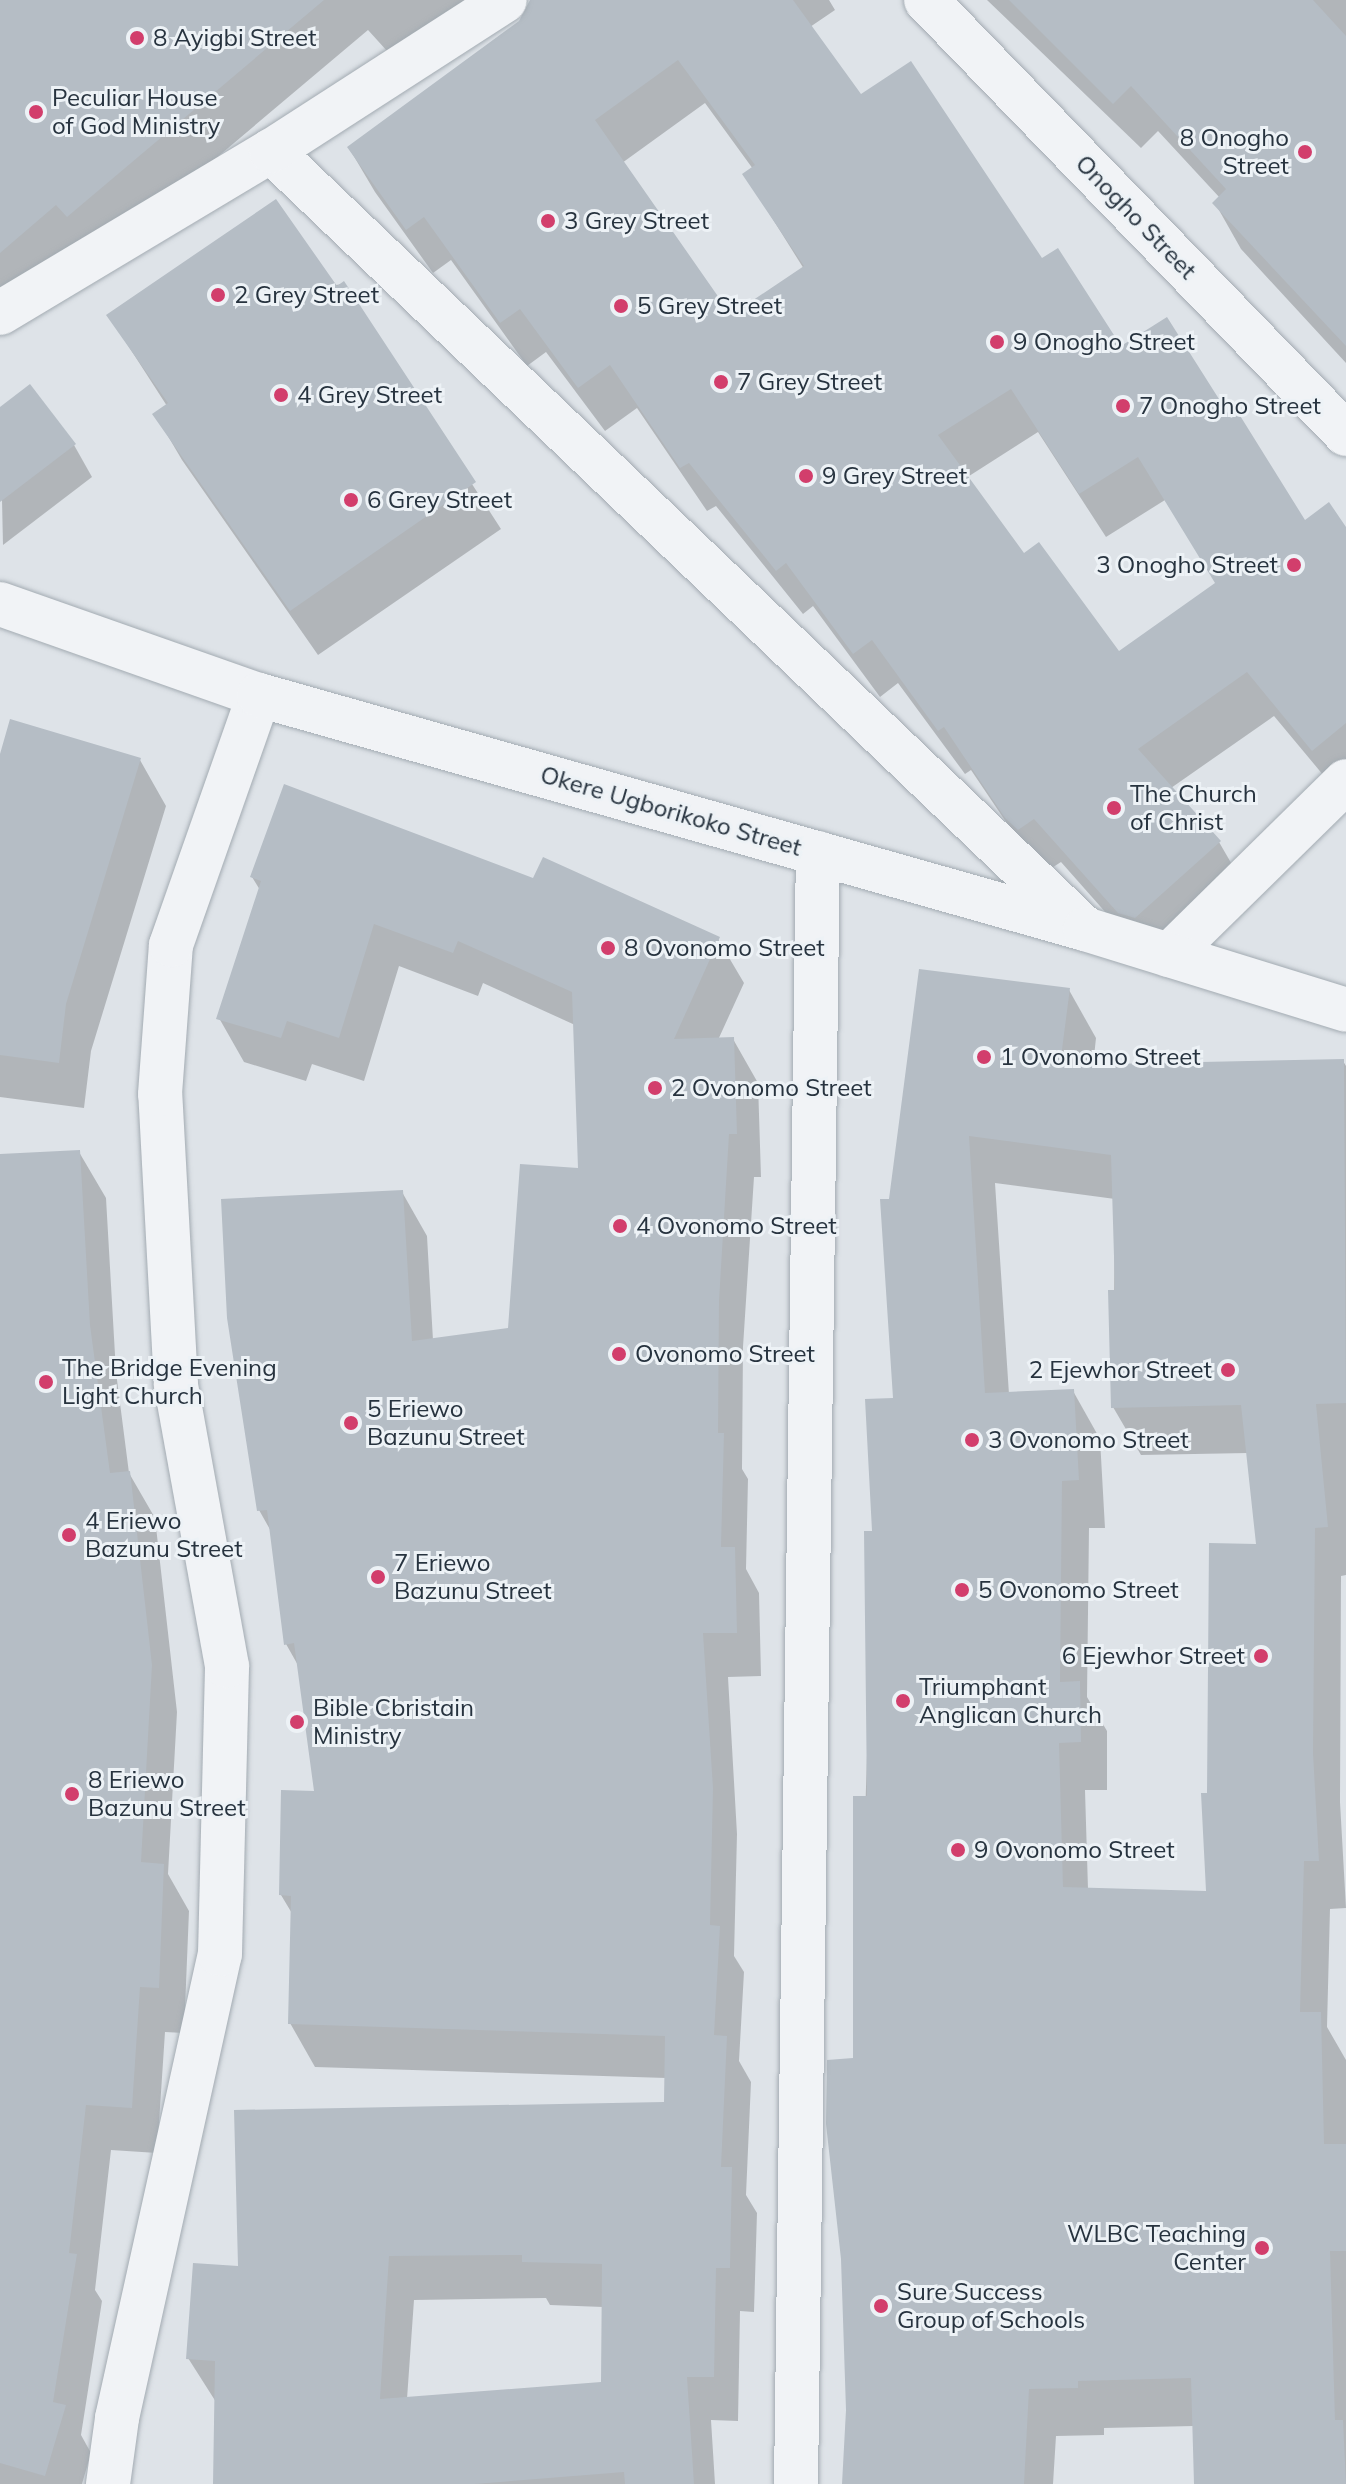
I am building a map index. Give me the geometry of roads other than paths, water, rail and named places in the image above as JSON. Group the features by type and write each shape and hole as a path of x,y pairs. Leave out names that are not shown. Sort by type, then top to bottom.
{"street":[{"path":"0,313 271,151 505,0"},
{"name":"Onogho Street","path":"926,0 1346,434"},
{"path":"271,151 1085,929"},
{"name":"Okere Ugborikoko Street","path":"0,604 259,695 1085,929 1346,1010"},
{"path":"108,2484 117,2418 220,1954 227,1666 176,1385 160,1094 171,945 259,695"},
{"path":"1169,955 1346,781"},
{"path":"796,2484 818,853"}],"place":[{"name":"8 Ayigbi Street","path":"137,38"},
{"name":"Peculiar House of God Ministry","path":"36,112"},
{"name":"8 Onogho Street","path":"1305,152"},
{"name":"3 Grey Street","path":"548,221"},
{"name":"2 Grey Street","path":"218,295"},
{"name":"5 Grey Street","path":"621,306"},
{"name":"9 Onogho Street","path":"997,342"},
{"name":"7 Grey Street","path":"721,382"},
{"name":"4 Grey Street","path":"281,395"},
{"name":"7 Onogho Street","path":"1123,406"},
{"name":"9 Grey Street","path":"806,476"},
{"name":"6 Grey Street","path":"351,500"},
{"name":"3 Onogho Street","path":"1294,565"},
{"name":"The Church of Christ","path":"1114,808"},
{"name":"8 Ovonomo Street","path":"608,948"},
{"name":"1 Ovonomo Street","path":"984,1057"},
{"name":"2 Ovonomo Street","path":"655,1088"},
{"name":"4 Ovonomo Street","path":"620,1226"},
{"name":"Ovonomo Street","path":"619,1354"},
{"name":"2 Ejewhor Street","path":"1228,1370"},
{"name":"The Bridge Evening Light Church","path":"46,1382"},
{"name":"5 Eriewo Bazunu Street","path":"351,1423"},
{"name":"3 Ovonomo Street","path":"972,1440"},
{"name":"4 Eriewo Bazunu Street","path":"69,1535"},
{"name":"7 Eriewo Bazunu Street","path":"378,1577"},
{"name":"5 Ovonomo Street","path":"962,1590"},
{"name":"6 Ejewhor Street","path":"1261,1656"},
{"name":"Triumphant Anglican Church","path":"903,1701"},
{"name":"Bible Cbristain Ministry","path":"297,1722"},
{"name":"8 Eriewo Bazunu Street","path":"72,1794"},
{"name":"9 Ovonomo Street","path":"958,1850"},
{"name":"WLBC Teaching Center","path":"1262,2248"},
{"name":"Sure Success Group of Schools","path":"881,2306"}]}
